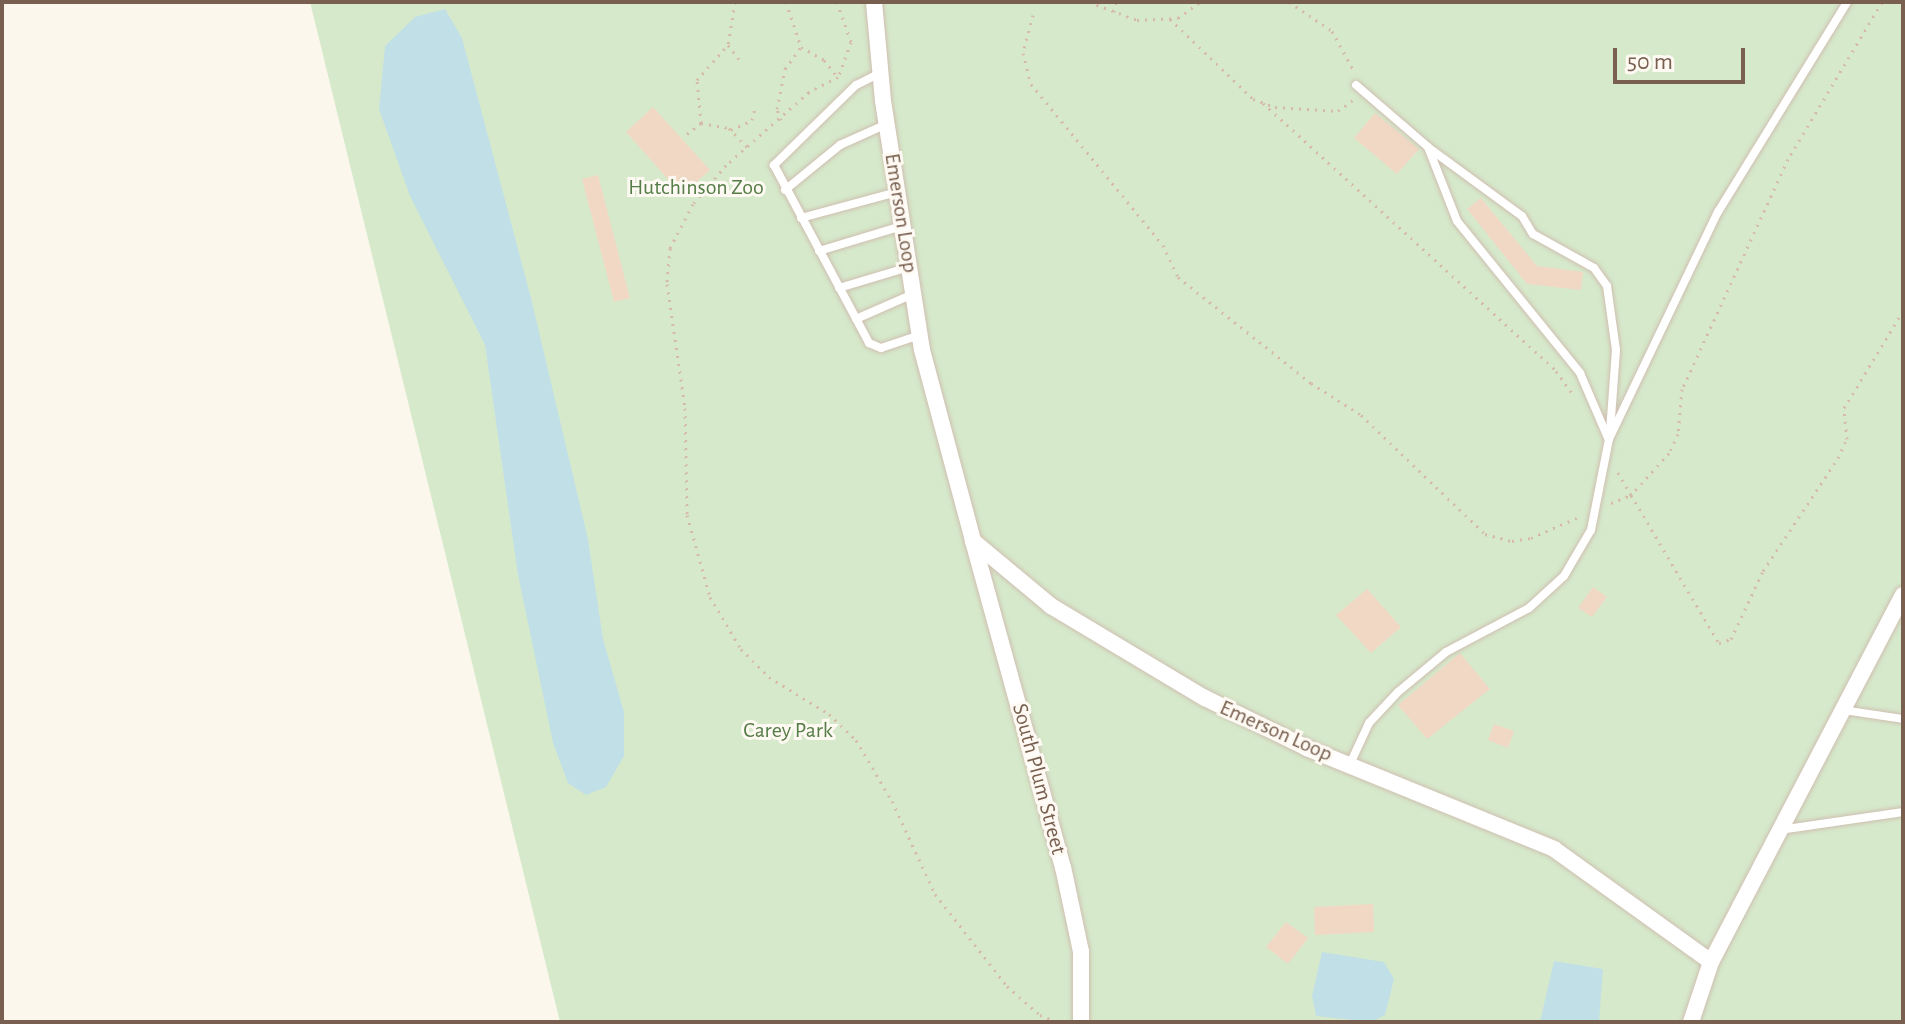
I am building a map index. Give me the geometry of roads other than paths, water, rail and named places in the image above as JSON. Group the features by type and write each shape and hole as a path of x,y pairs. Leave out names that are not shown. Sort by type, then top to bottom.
{"street":[{"name":"Emerson Loop","path":"874,2 887,124 920,335 973,541 1051,606 1205,698 1350,764 1554,849 1711,962"},
{"name":"South Plum Street","path":"973,541 1063,867 1081,952 1081,1022"},
{"path":"1691,1022 1711,962 1903,595"}],"lane":[{"path":"1609,439 1718,212 1847,2"},
{"path":"880,73 856,85 782,152 775,171 874,347 920,335"},
{"path":"1350,764 1369,723 1398,692 1446,652 1529,608 1564,576 1591,530 1596,509 1609,439 1616,350 1607,286 1594,268 1533,234 1522,216 1428,147 1356,85"},
{"path":"785,190 840,145 887,124"},
{"path":"1428,147 1457,221 1580,373 1609,439"},
{"path":"801,218 897,192"},
{"path":"819,251 903,226"},
{"path":"839,288 909,267"},
{"path":"856,319 914,294"},
{"path":"1843,710 1903,719"},
{"path":"1779,831 1903,812"}],"water":[{"path":"445,9 462,38 531,298 588,539 603,639 624,712 624,756 606,787 586,795 568,783 553,743 518,575 485,345 410,196 379,109 385,46 415,17"},
{"path":"1322,952 1384,962 1394,979 1385,1015 1372,1022 1316,1016 1312,996"},
{"path":"1554,961 1603,969 1599,1022 1540,1022"}],"park label":[{"name":"Hutchinson Zoo","path":"696,188"},
{"name":"Carey Park","path":"788,731"}]}
